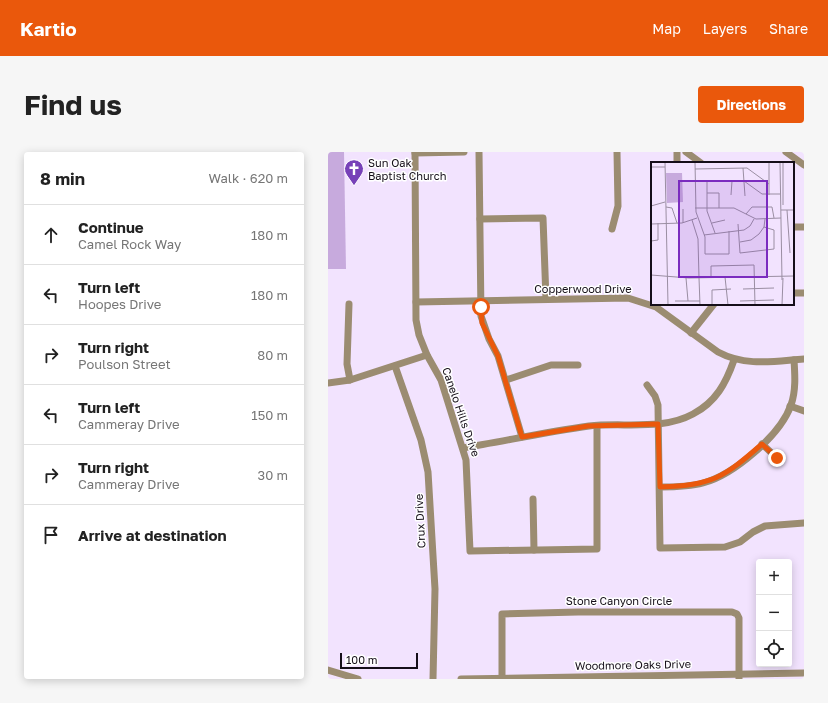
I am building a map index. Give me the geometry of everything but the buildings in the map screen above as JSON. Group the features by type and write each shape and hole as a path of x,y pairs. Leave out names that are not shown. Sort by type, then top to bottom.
{"street":[{"path":"415,152 464,152"},
{"name":"Canelo Hills Drive","path":"415,152 416,302 419,335 427,355 440,380 463,448 467,469 470,551 597,549 597,426"},
{"path":"479,152 482,323 498,356 522,437"},
{"path":"612,229 618,206 617,152"},
{"path":"686,152 700,162"},
{"path":"786,152 804,165"},
{"path":"480,219 543,218 546,299"},
{"path":"794,294 804,293"},
{"name":"Copperwood Drive","path":"416,302 628,298 656,307 718,352 734,360 758,363 804,359"},
{"path":"349,304 347,364 350,380"},
{"path":"691,333 713,305"},
{"path":"328,383 350,380 427,355"},
{"path":"463,448 522,437 597,426 658,424 686,417 707,405 723,387 734,360"},
{"path":"660,487 695,485 716,478 736,466 762,444 781,423 790,406 794,389 794,360"},
{"path":"506,380 551,366 578,365"},
{"name":"Crux Drive","path":"395,366 421,440 428,472 435,589 434,679"},
{"path":"647,385 655,396 658,424 660,548 725,547 740,542 765,526 804,523"},
{"path":"790,406 804,411"},
{"path":"762,444 777,458"},
{"path":"533,499 534,550"},
{"name":"Stone Canyon Circle","path":"502,678 502,614 578,612 732,612 737,614 739,618 739,677"},
{"path":"328,670 358,679"},
{"name":"Woodmore Oaks Drive","path":"462,679 739,677 804,673"}],"shaded area":[{"path":"328,152 344,152 346,269 328,269"}],"place":[{"name":"Sun Oak Baptist Church","path":"354,186"}],"route":[{"path":"481,307 482,323 498,356 522,437 588,426 658,424 660,487 704,483 728,472 762,444 777,458"}]}
